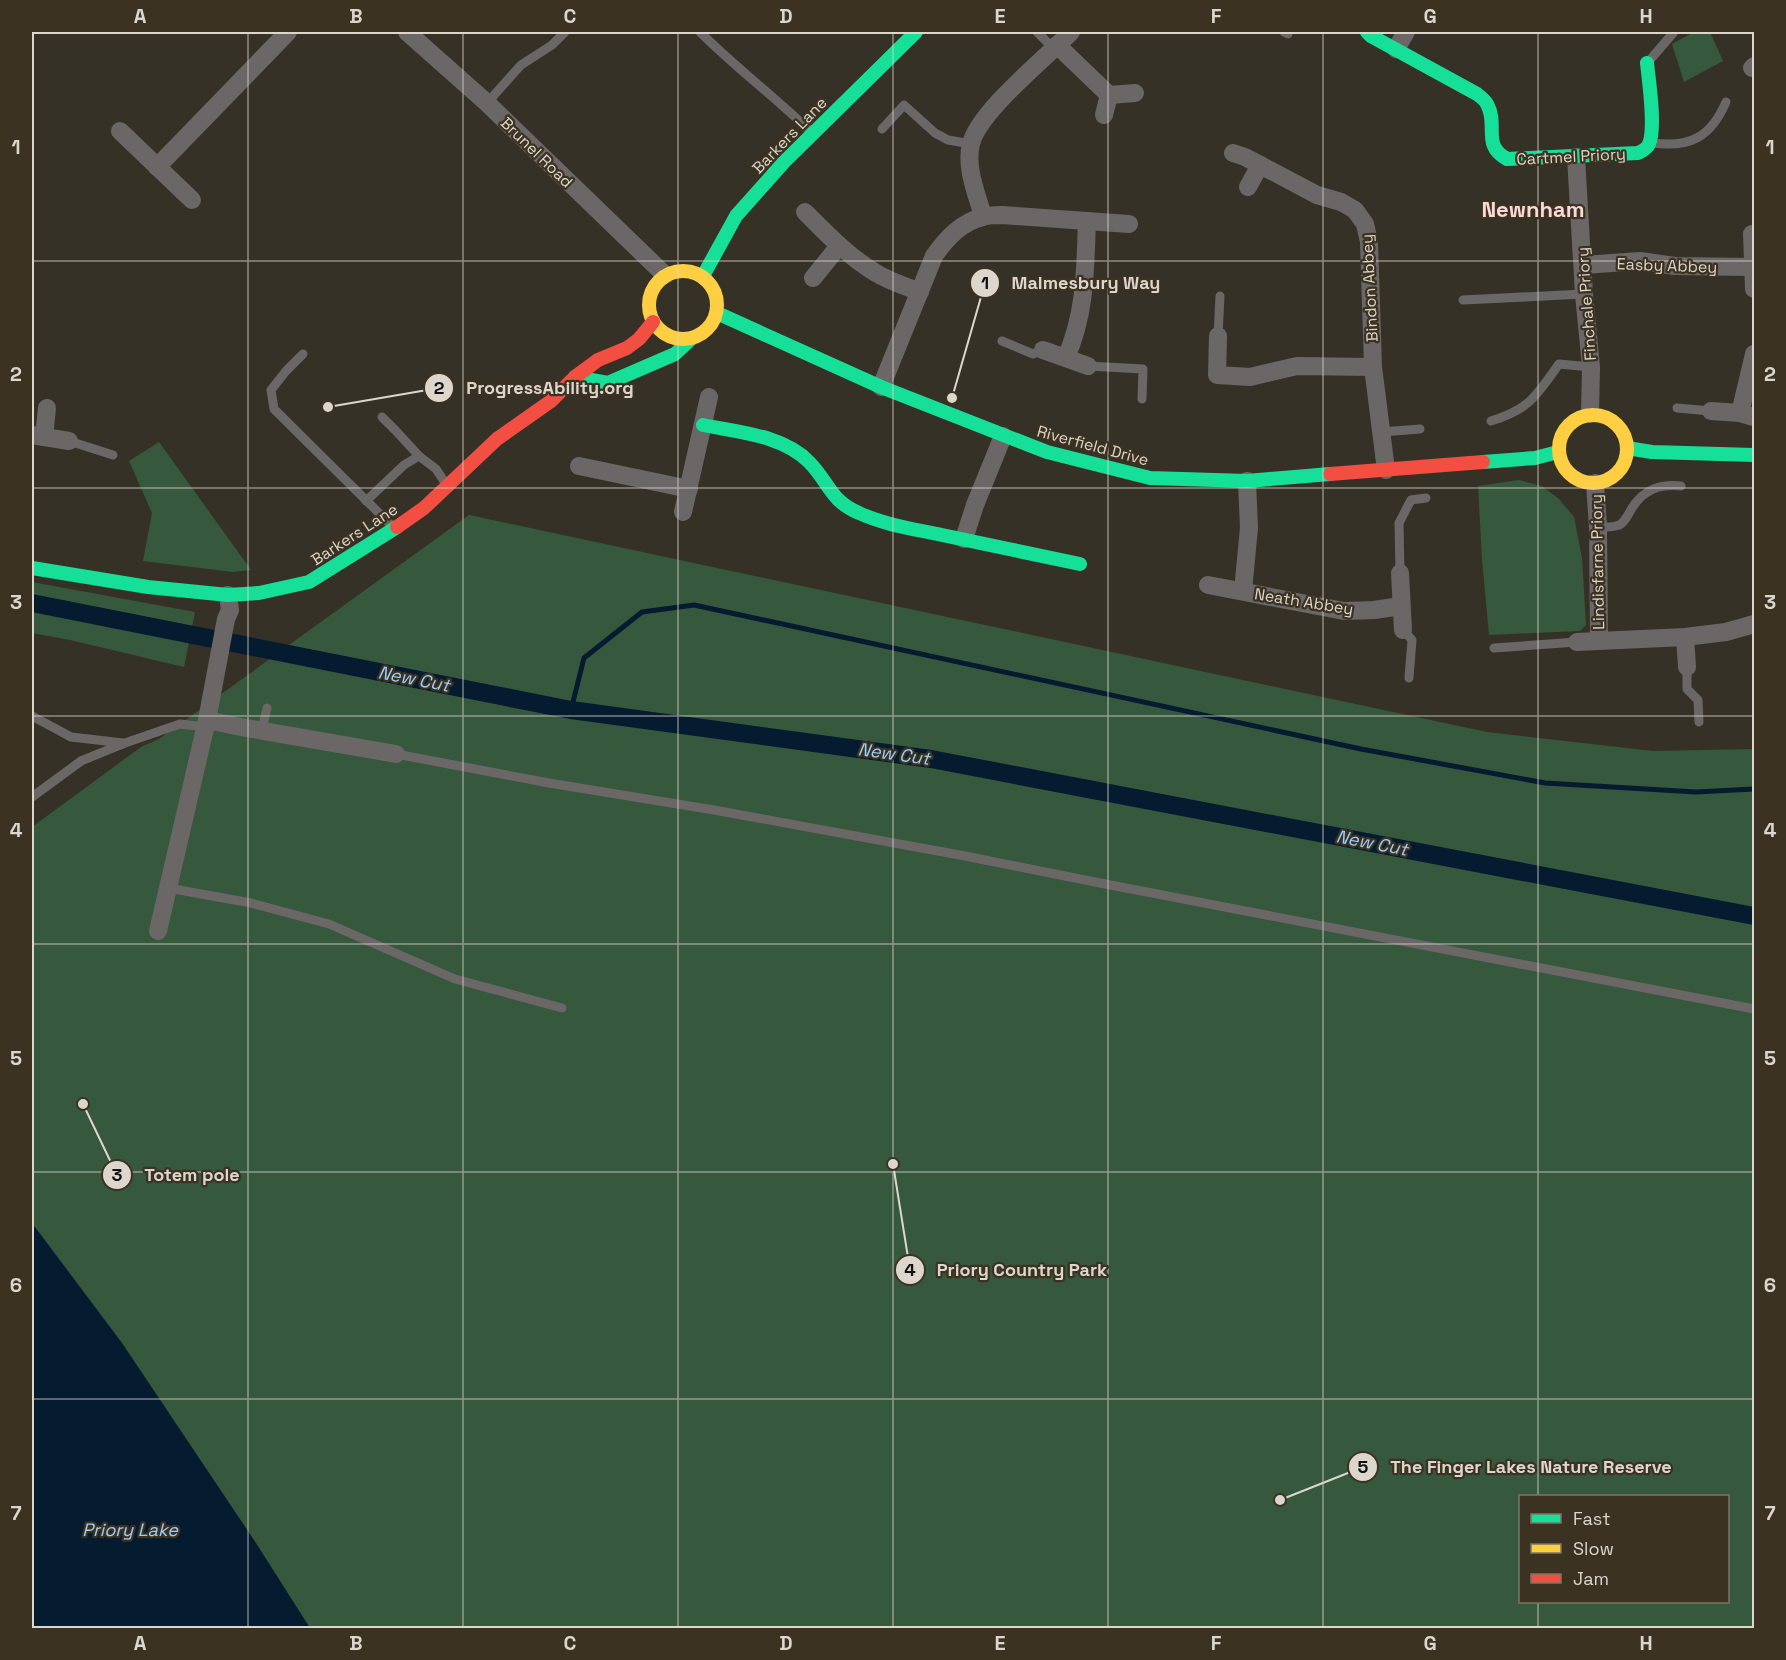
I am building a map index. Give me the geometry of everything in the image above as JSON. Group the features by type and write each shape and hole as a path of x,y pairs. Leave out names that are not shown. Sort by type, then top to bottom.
{"street":[{"path":"157,167 288,32"},
{"name":"Brunel Road","path":"406,32 487,103 664,275"},
{"name":"Barkers Lane","path":"703,276 735,216 812,133 916,32"},
{"path":"983,216 972,176 970,157 971,144 977,130 989,112 1071,32"},
{"name":"Cartmel Priory","path":"1367,32 1477,94 1487,103 1490,113 1492,147 1498,156 1507,159 1638,153 1650,142"},
{"path":"1396,50 1406,32"},
{"path":"1056,47 1109,95 1135,93"},
{"path":"1647,63 1650,142"},
{"path":"1104,115 1109,95"},
{"path":"120,131 192,200"},
{"name":"Bindon Abbey","path":"1233,153 1317,195 1341,202 1355,210 1365,224 1369,242 1372,367 1386,470"},
{"name":"Finchale Priory","path":"1576,157 1591,367 1590,414"},
{"path":"1248,187 1260,165"},
{"path":"805,212 839,246 878,274 920,292"},
{"path":"881,387 934,256 945,241 961,227 983,216 1002,215 1130,224"},
{"path":"1066,358 1080,320 1084,291 1087,221"},
{"path":"1752,234 1755,290"},
{"path":"813,278 839,246"},
{"name":"Easby Abbey","path":"1583,265 1640,261 1675,266 1752,267"},
{"path":"575,377 608,383 675,354 691,339 711,326 717,314 717,302 714,290 703,276 696,272 679,271 664,275 651,293 648,303 649,314 653,322 668,336 691,339"},
{"name":"Riverfield Drive","path":"717,314 881,387 1003,436 1047,452 1150,478 1247,481 1535,458 1558,452"},
{"name":"Barkers Lane","path":"32,568 148,587 228,596 259,593 309,582 395,529 424,508 497,439 551,401 575,377 598,360 627,348 639,339 653,322"},
{"name":"Bindon Abbey","path":"1218,336 1217,375 1250,377 1297,366 1372,367"},
{"path":"1042,350 1088,366"},
{"path":"1711,411 1747,415 1755,354"},
{"path":"683,512 709,397"},
{"path":"47,408 38,436 69,441"},
{"path":"1590,414 1610,419 1623,434 1627,448 1623,465 1610,479 1595,483 1579,480 1565,469 1558,452 1561,435 1572,421 1590,414"},
{"path":"703,425 747,433 789,447 805,458 817,471 834,497 852,510 877,521 1080,564"},
{"path":"964,539 1003,436"},
{"path":"1627,448 1652,452 1755,455"},
{"path":"579,466 689,489"},
{"name":"Neath Abbey","path":"1243,591 1249,528 1247,481"},
{"name":"Lindisfarne Priory","path":"1595,483 1598,526 1599,641"},
{"path":"1400,573 1403,630"},
{"name":"Neath Abbey","path":"1208,585 1344,611 1401,606"},
{"path":"158,931 206,724 226,619 230,610 228,596"},
{"name":"Lindisfarne Priory","path":"1577,642 1685,637 1726,632 1755,624"},
{"path":"1685,637 1687,667"},
{"path":"206,724 262,730 396,754"}],"lane":[{"path":"487,103 521,65 552,45 565,32"},
{"path":"700,32 812,133"},
{"path":"1037,32 1056,47"},
{"path":"1647,63 1674,32"},
{"path":"1650,142 1671,145 1695,139 1709,130 1720,117 1726,102"},
{"path":"882,129 904,105 934,133 948,140 971,144"},
{"path":"1463,300 1584,294"},
{"path":"1218,336 1220,296"},
{"path":"1002,341 1033,354 1042,350"},
{"path":"303,354 286,370 272,390 274,409 395,529"},
{"path":"1491,421 1513,414 1529,404 1559,364 1591,367"},
{"path":"1088,366 1143,369 1142,399"},
{"path":"1677,408 1711,411"},
{"path":"381,417 419,456 436,469 447,486"},
{"path":"1381,432 1420,429"},
{"path":"69,441 113,455"},
{"path":"366,501 404,465 419,456"},
{"path":"1598,526 1614,527 1621,524 1643,495 1654,488 1667,485 1682,486"},
{"path":"1400,573 1399,523 1411,500 1426,498"},
{"path":"1403,630 1412,640 1409,678"},
{"path":"1494,648 1577,642"},
{"path":"1687,667 1687,689 1698,700 1699,722"},
{"path":"262,730 267,708"},
{"path":"32,716 71,737 125,743"},
{"path":"32,797 81,761 180,724 206,724"},
{"path":"396,754 965,856 1755,1009"},
{"path":"168,888 251,903 329,924 455,979 562,1008"}],"green space":[{"path":"1694,32 1710,32 1723,61 1684,82 1672,44"},
{"path":"159,442 251,570 233,572 143,561 152,513 129,461"},
{"path":"1519,480 1542,486 1559,499 1574,517 1582,558 1586,625 1580,631 1489,635 1478,486"},
{"path":"469,515 1487,732 1653,751 1754,749 1754,1628 32,1628 32,827 141,747 159,739"},
{"path":"32,582 195,612 184,667 32,633"}],"water":[{"name":"Priory Lake","path":"32,1223 122,1343 310,1628 32,1628"}],"waterway":[{"name":"New Cut","path":"32,603 571,710 931,759 1754,916"},
{"path":"571,710 584,658 642,612 694,605 1361,749 1545,783 1696,792 1754,789"}],"traffic: fast":[{"path":"703,276 736,216 784,162 916,32"},
{"path":"1367,32 1483,99 1492,119 1492,141 1499,153 1507,159 1638,153 1644,150 1649,144 1652,127 1647,63"},
{"path":"717,313 881,387 1047,452 1150,478 1247,481 1330,474"},
{"path":"575,377 608,383 675,354 691,339"},
{"path":"703,425 759,436 786,446 816,469 842,503 879,521 1080,564"},
{"path":"1627,448 1652,452 1754,455"},
{"path":"1483,462 1535,458 1558,452"},
{"path":"32,568 148,587 228,595 259,593 309,582 397,527"}],"traffic: slow":[{"path":"676,271 690,271 702,276 712,286 717,305 712,324 702,334 690,339 676,339 664,334 654,324 649,312 649,298 654,286 664,276 676,271"},
{"path":"1593,415 1606,418 1617,425 1624,436 1627,449 1624,462 1617,473 1606,480 1593,483 1580,480 1569,473 1562,462 1559,449 1562,436 1569,425 1580,418 1593,415"}],"traffic: jam":[{"path":"397,527 424,508 497,439 551,401 575,377 598,360 627,348 639,339 653,322"},
{"path":"1330,474 1483,462"}],"place":[{"name":"Malmesbury Way","path":"952,398"},
{"name":"ProgressAbility.org","path":"328,407"},
{"name":"Totem pole","path":"83,1104"},
{"name":"Priory Country Park","path":"893,1164"},
{"name":"The Finger Lakes Nature Reserve","path":"1280,1500"}],"district":[{"name":"Newnham","path":"1533,209"}]}
